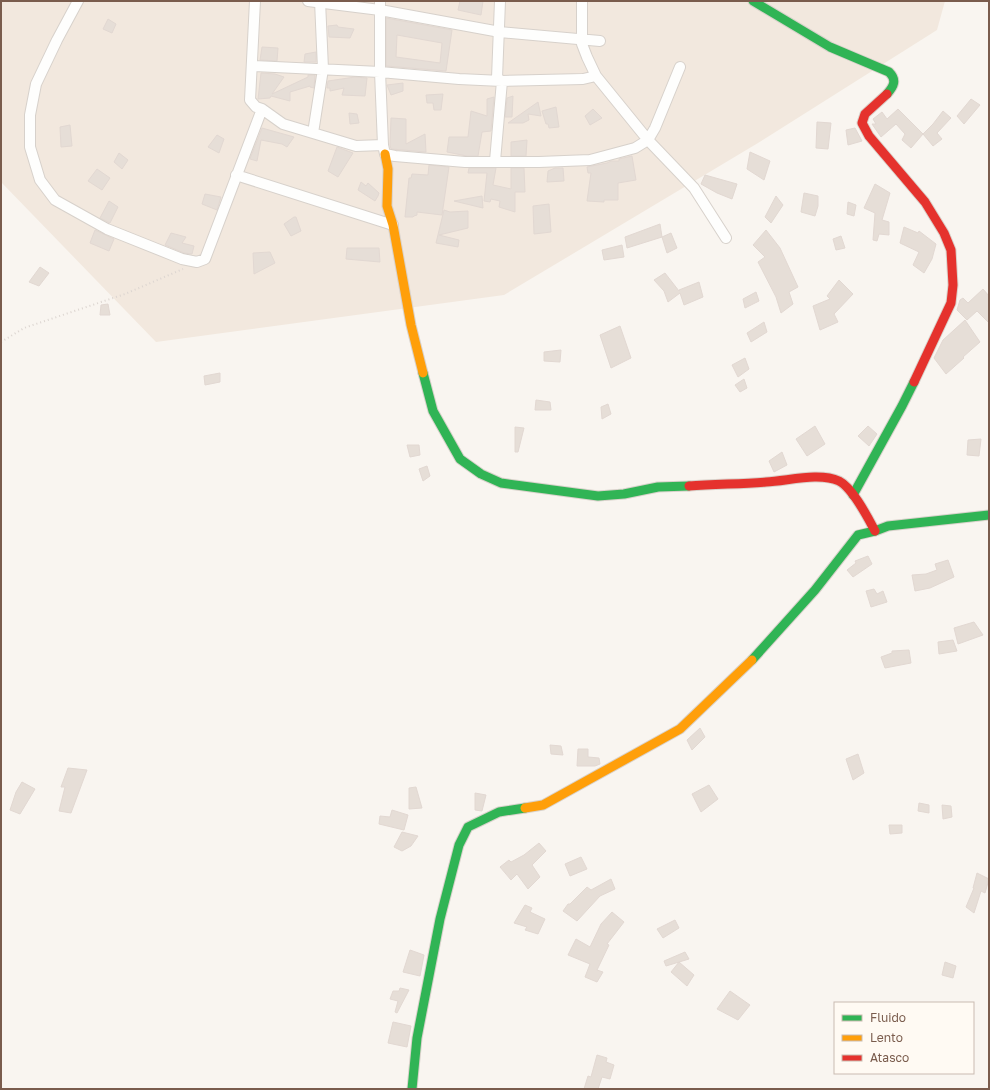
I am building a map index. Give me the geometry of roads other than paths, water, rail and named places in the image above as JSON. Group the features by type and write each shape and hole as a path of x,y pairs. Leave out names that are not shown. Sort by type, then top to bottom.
{"street":[{"path":"78,1 36,84 30,115 30,147 40,180 54,200 107,229 182,259 197,262 205,259 215,236 236,175 262,108"},
{"path":"255,1 250,100 282,124 356,146 384,149 395,156 465,162 539,162 590,160 636,148 648,140 665,107 680,66"},
{"path":"308,1 380,6 500,32 600,41"},
{"path":"500,1 500,32 497,78 502,81"},
{"path":"582,1 582,39 587,57 596,76 648,140 694,188 726,238"},
{"path":"753,1 830,47 889,72 894,78 894,84 891,90 864,115 862,123 869,136 925,202 944,233 951,250 953,285 951,303 902,406 852,495"},
{"path":"313,133 323,69 320,2"},
{"path":"380,6 380,72 384,149 389,164 386,195 388,211 393,225 411,325 433,411 460,459 481,474 501,483 598,496 624,494 658,487 767,482 816,477 832,479 841,482 852,495 863,509 875,531"},
{"path":"252,66 380,72 502,81 583,79 596,76"},
{"path":"495,162 502,81"},
{"path":"236,175 393,225"},
{"path":"412,1089 417,1038 440,920 459,845 468,827 499,812 543,805 680,729 751,662 815,590 858,535 888,526 989,515"}]}
